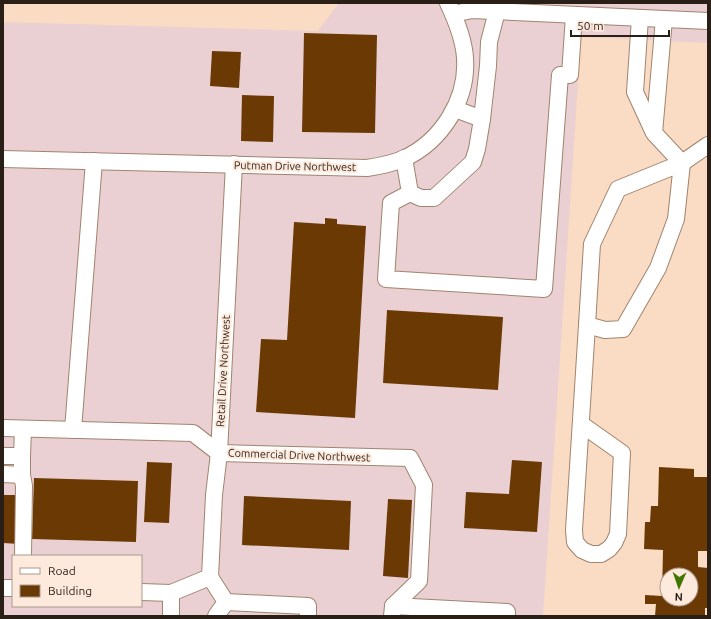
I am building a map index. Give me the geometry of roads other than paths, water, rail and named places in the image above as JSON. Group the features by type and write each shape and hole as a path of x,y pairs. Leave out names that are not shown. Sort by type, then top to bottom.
{"street":[{"path":"451,9 708,21"},
{"name":"Putman Drive Northwest","path":"3,159 368,168 385,165 404,158 433,138 455,109 464,80 465,58 462,36 451,9"},
{"path":"410,193 421,198 434,198 473,162 482,120 489,42 497,11"},
{"path":"410,193 391,203 386,279 544,289 560,75 570,75 574,15"},
{"path":"587,325 605,330 623,329 658,268 676,219 682,163 654,133 635,92 640,18"},
{"path":"654,133 664,19"},
{"path":"455,109 482,120"},
{"path":"581,424 622,453 618,534 609,549 601,554 591,554 582,550 575,542 574,530 592,244 618,189 682,163 708,145"},
{"path":"404,158 410,193"},
{"path":"73,430 94,161"},
{"name":"Retail Drive Northwest","path":"210,577 214,495 219,453 234,164"},
{"name":"Commercial Drive Northwest","path":"3,428 193,433 219,453 410,458 424,485 419,581 393,611"},
{"path":"23,429 23,555"},
{"path":"3,456 22,456"},
{"path":"3,474 22,475"},
{"path":"142,592 171,593 210,577 226,602"},
{"path":"171,593 171,616"},
{"path":"216,616 226,602"},
{"path":"226,602 308,606 308,616"},
{"path":"393,611 507,612 507,616"}]}
